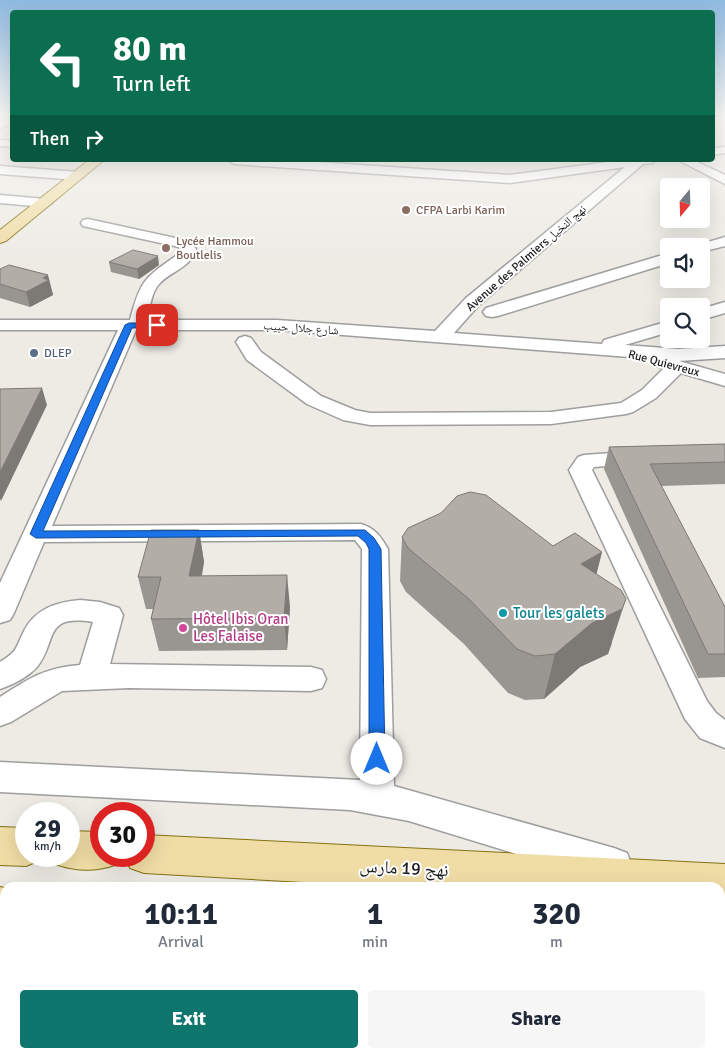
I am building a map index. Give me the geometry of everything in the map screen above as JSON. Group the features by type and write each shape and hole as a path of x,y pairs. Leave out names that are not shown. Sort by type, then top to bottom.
{"main road":[{"path":"0,238 91,165"},
{"path":"0,846 15,847"},
{"name":"نهج 19 مارس","path":"155,855 666,882"}],"street":[{"path":"368,165 510,179 605,165"},
{"path":"447,174 450,165"},
{"name":"Avenue des Palmiers نهج النخيل","path":"439,338 472,302 637,165"},
{"path":"695,165 725,180"},
{"path":"484,177 494,166"},
{"path":"0,170 78,176"},
{"path":"0,199 45,203"},
{"path":"0,613 133,325 146,292 153,280 187,255 188,249 184,244 88,222"},
{"path":"710,245 725,241"},
{"path":"492,312 660,261"},
{"path":"472,302 492,312 546,346"},
{"path":"710,312 725,307"},
{"name":"شارع جلال حبيب","path":"0,325 277,325 546,346 602,348"},
{"path":"602,348 660,329"},
{"path":"245,342 254,356 314,400 350,416 370,419 551,418 626,408 649,394 677,366"},
{"path":"602,348 678,354 725,352"},
{"name":"Rue Quievreux","path":"602,348 677,366 722,382"},
{"path":"668,457 592,460 586,462 580,470 696,710 706,725 719,733 725,734"},
{"path":"36,534 361,532 370,540 375,549 377,798"},
{"path":"0,677 27,658 39,629 48,618 66,611 97,611 109,615 91,676"},
{"path":"27,658 39,671 57,679"},
{"path":"0,713 57,679 91,676 200,676 311,679"},
{"path":"0,778 350,794 377,798 666,882"}],"building":[{"path":"133,250 158,256 137,269 109,262"},
{"path":"9,265 48,275 43,278 49,280 26,292 0,284 0,269"},
{"path":"42,388 0,472 0,389"},
{"path":"725,444 725,462 650,464 725,607 725,654 708,654 609,447"},
{"path":"470,492 486,495 553,546 575,533 602,552 581,564 621,590 626,599 622,609 592,623 555,654 535,656 517,649 469,599 408,548 402,537 408,528 441,513 457,496"},
{"path":"151,530 199,530 189,576 287,575 284,618 151,619 161,577 138,577"}],"place":[{"name":"CFPA Larbi Karim","path":"406,210"},
{"name":"Lycée Hammou Boutlelis","path":"166,248"},
{"name":"DLEP","path":"34,353"},
{"name":"Tour les galets","path":"503,613"},
{"name":"Hôtel Ibis Oran Les Falaise","path":"183,628"}],"route":[{"path":"157,325 129,325 36,534 361,532 370,540 375,549 377,759"}]}
